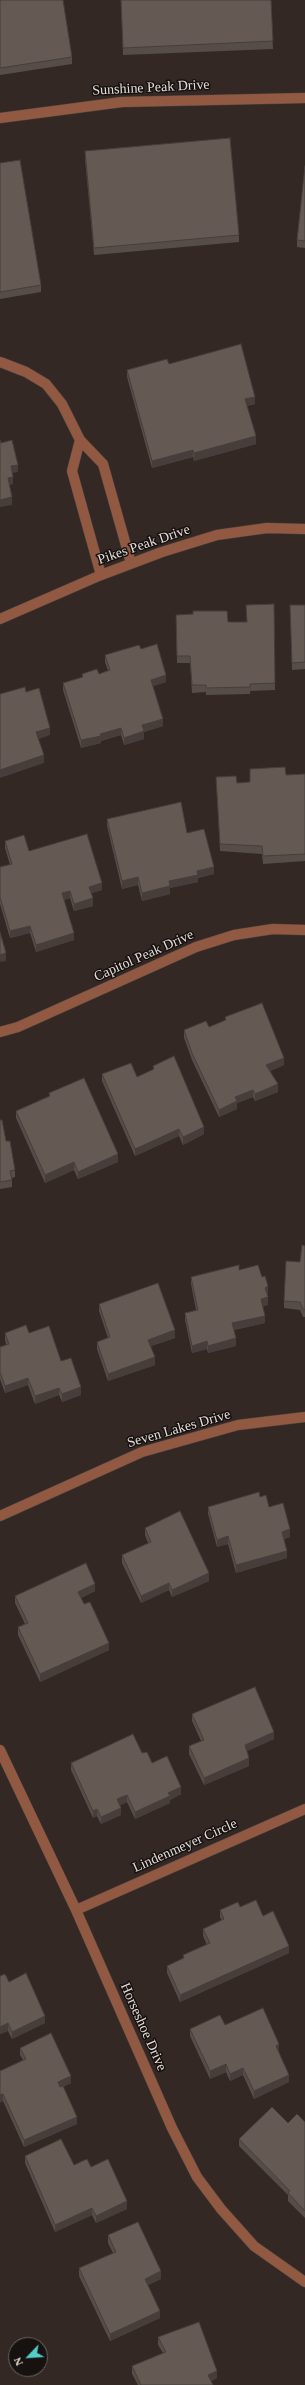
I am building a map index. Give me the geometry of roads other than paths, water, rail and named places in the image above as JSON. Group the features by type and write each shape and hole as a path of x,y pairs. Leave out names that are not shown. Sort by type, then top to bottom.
{"street":[{"name":"Sunshine Peak Drive","path":"0,118 122,102 305,98"},
{"path":"0,362 26,372 46,384 62,404 80,440 103,464 131,562"},
{"path":"80,440 72,471 101,575"},
{"name":"Pikes Peak Drive","path":"0,619 131,562 217,535 267,528 305,529"},
{"name":"Capitol Peak Drive","path":"0,1032 18,1027 196,947 234,935 257,931 272,929 305,930"},
{"name":"Seven Lakes Drive","path":"0,1516 142,1452 238,1425 305,1417"},
{"name":"Horseshoe Drive","path":"0,1750 76,1910 172,2128 197,2176 221,2209 254,2246 305,2282"},
{"name":"Lindenmeyer Circle","path":"76,1910 305,1809"}]}
